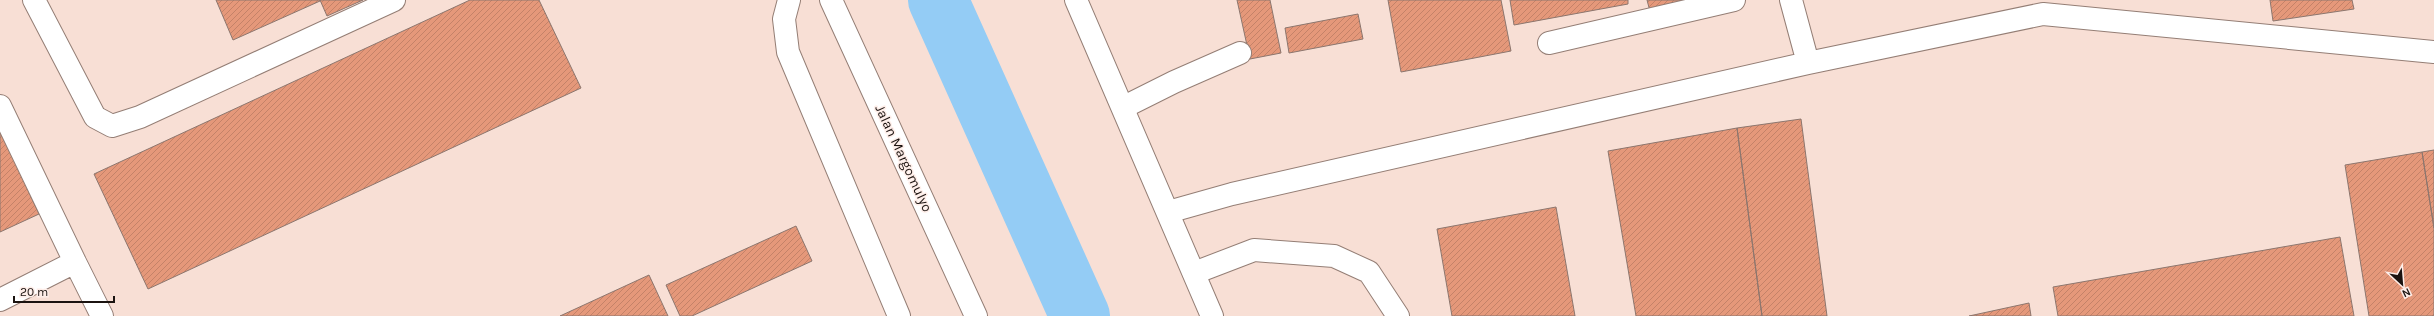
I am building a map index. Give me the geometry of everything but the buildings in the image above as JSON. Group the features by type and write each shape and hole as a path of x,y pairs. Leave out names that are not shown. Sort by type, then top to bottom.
{"main road":[{"path":"34,0 95,117 112,126 140,117 394,0"},
{"path":"789,0 784,19 788,52 899,316"},
{"name":"Jalan Margomulyo","path":"831,0 976,316"},
{"path":"1076,0 1124,107 1212,316"},
{"path":"1549,43 1734,0"},
{"path":"1791,0 1808,64"},
{"path":"1168,212 1232,194 1808,64 2043,14 2434,52"},
{"path":"1124,107 1174,82 1240,53"},
{"path":"0,106 102,316"},
{"path":"1194,272 1254,250 1334,256 1369,272 1398,316"},
{"path":"0,300 75,262"}],"waterway":[{"path":"938,0 1080,316"}]}
